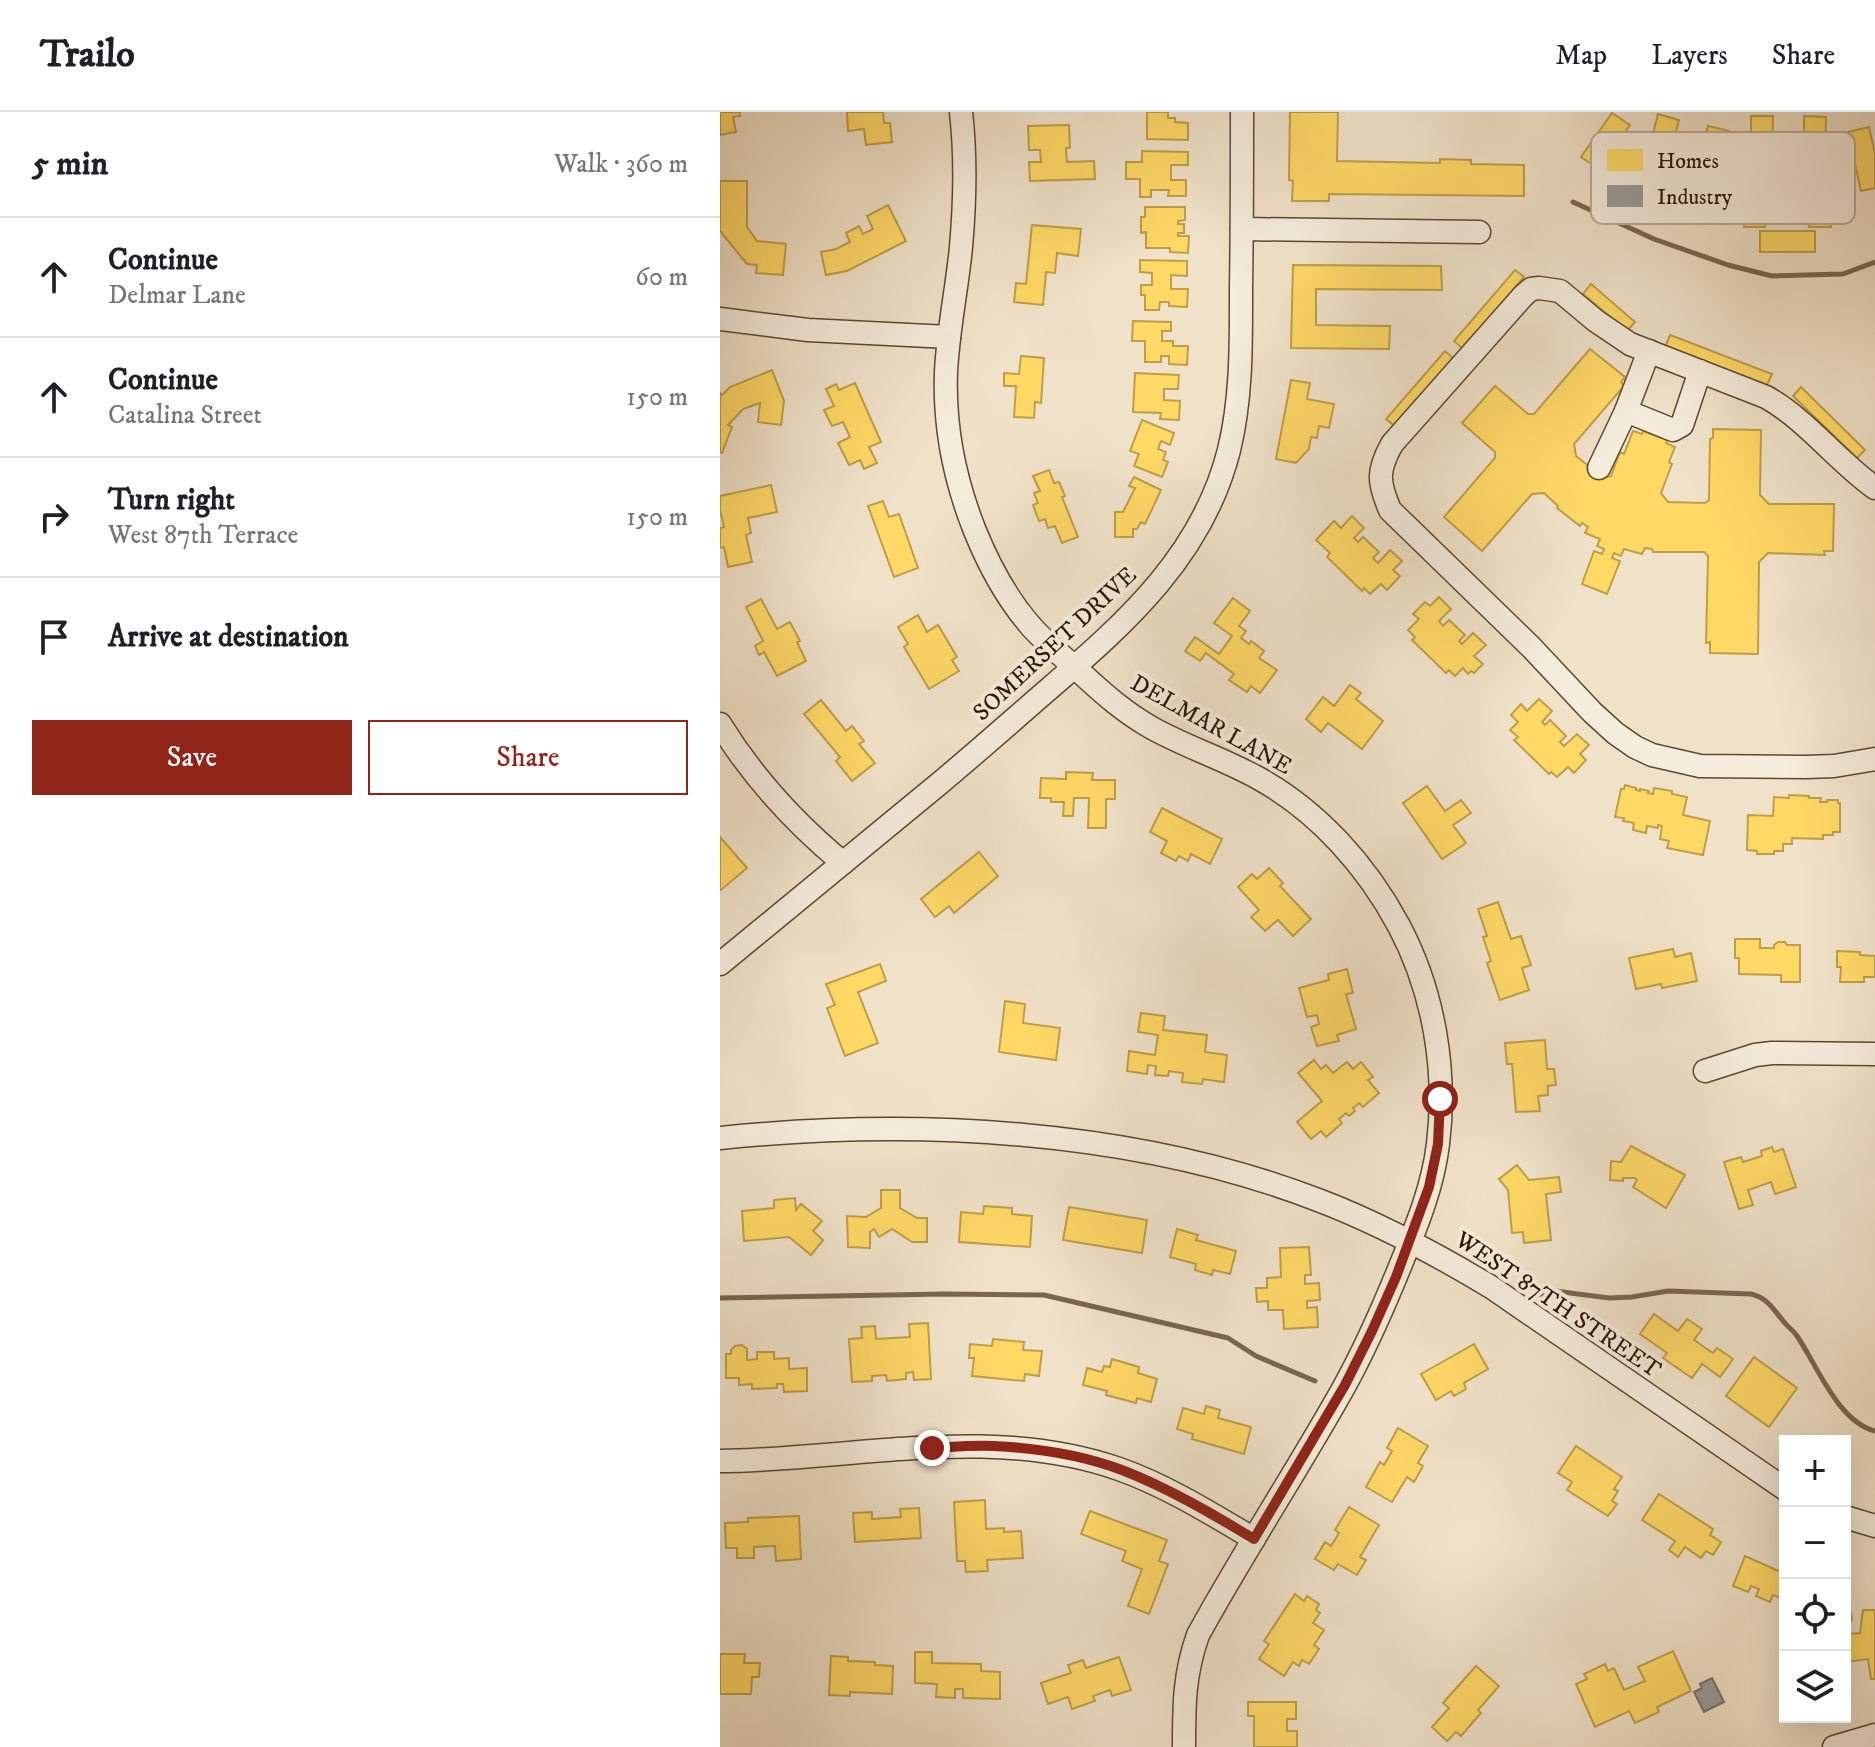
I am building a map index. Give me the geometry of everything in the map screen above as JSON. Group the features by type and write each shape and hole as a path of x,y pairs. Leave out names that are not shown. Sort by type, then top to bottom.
{"street":[{"name":"DELMAR LANE","path":"961,112 965,182 961,246 946,369 946,400 960,489 975,531 995,572 1030,625 1115,705 1173,738 1271,785 1306,810 1338,840 1366,873 1409,945 1432,1014 1439,1063 1438,1144 1429,1187 1410,1241 1345,1385 1213,1607 1193,1650 1183,1698 1184,1747"},
{"name":"SOMERSET DRIVE","path":"720,964 968,760 1075,667 1126,620 1181,555 1217,485 1237,411 1241,367 1242,112"},
{"path":"1242,229 1479,232"},
{"path":"1875,488 1784,407 1766,397 1630,344 1560,291 1539,288 1531,289 1523,296 1392,444 1381,468 1381,489 1390,510 1531,647 1592,712 1635,747 1652,755 1700,766 1834,766 1875,759"},
{"path":"720,319 808,330 949,337"},
{"path":"1599,468 1626,411 1649,351"},
{"path":"1626,411 1673,430 1682,425 1700,371"},
{"path":"720,724 751,768 788,811 843,863"},
{"path":"1705,1071 1755,1055 1772,1053 1875,1054"},
{"name":"WEST 87TH STREET","path":"720,1138 827,1130 999,1133 1134,1149 1190,1160 1267,1182 1375,1224 1491,1287 1779,1485"},
{"path":"720,1461 932,1448 991,1446 1034,1449 1089,1460 1156,1484 1254,1539"},
{"path":"1851,1519 1875,1526"},
{"path":"1834,1747 1875,1735"}],"building: Homes":[{"path":"720,112 740,112 740,116 733,117 736,132 720,135"},
{"path":"847,112 883,112 884,123 890,123 892,142 866,145 864,129 848,131"},
{"path":"1147,112 1168,112 1168,118 1175,118 1175,122 1188,123 1188,140 1147,139"},
{"path":"1290,112 1338,112 1337,161 1440,163 1440,159 1471,160 1471,164 1524,165 1524,196 1329,194 1329,201 1292,201 1293,181 1289,180"},
{"path":"1612,113 1630,125 1625,132 1599,132"},
{"path":"1658,114 1679,120 1676,132 1653,132"},
{"path":"1751,116 1773,116 1773,132 1751,132"},
{"path":"1804,116 1826,117 1826,132 1804,132"},
{"path":"1069,125 1067,162 1094,161 1095,179 1030,181 1029,162 1041,162 1040,150 1029,150 1028,126"},
{"path":"1708,126 1729,131 1729,132 1706,132"},
{"path":"1869,127 1875,154 1875,188 1861,191 1855,164 1855,132 1848,132"},
{"path":"1591,143 1591,164 1581,157"},
{"path":"1142,151 1188,152 1188,165 1171,165 1171,180 1186,180 1186,196 1168,196 1169,190 1151,190 1151,197 1140,197 1140,179 1126,179 1126,162 1142,162"},
{"path":"720,181 747,181 747,227 757,241 786,244 783,275 756,273 757,265 747,264 720,231"},
{"path":"888,205 906,241 847,271 826,275 821,252 850,242 846,233 859,226 863,234 873,229 867,216"},
{"path":"1145,207 1185,207 1185,220 1178,221 1178,224 1184,224 1184,233 1178,233 1178,236 1189,236 1188,253 1170,252 1170,248 1146,248 1146,232 1141,233 1141,217 1145,217"},
{"path":"1744,224 1765,224 1765,227 1744,227"},
{"path":"1809,224 1831,224 1831,227 1809,227"},
{"path":"1032,225 1081,229 1078,256 1057,253 1055,273 1046,272 1043,305 1014,302 1016,283 1026,284"},
{"path":"1760,231 1815,231 1815,252 1760,252"},
{"path":"1140,260 1187,261 1187,276 1171,275 1171,289 1188,289 1187,307 1160,302 1159,310 1145,310 1141,285 1152,285 1152,273 1140,272"},
{"path":"1293,265 1441,266 1442,290 1316,289 1316,325 1390,326 1389,349 1291,348"},
{"path":"1515,270 1524,277 1463,349 1454,341"},
{"path":"1591,284 1635,322 1627,331 1583,294"},
{"path":"1133,321 1171,322 1171,331 1162,331 1162,341 1173,341 1173,346 1188,346 1187,365 1169,364 1169,356 1161,356 1161,362 1145,362 1145,341 1132,341"},
{"path":"1670,335 1772,374 1767,385 1665,347"},
{"path":"1590,349 1625,377 1621,382 1624,386 1574,444 1576,456 1604,478 1611,476 1620,452 1624,454 1633,431 1642,434 1643,431 1667,440 1666,443 1675,447 1661,493 1668,502 1705,503 1709,500 1710,439 1713,438 1713,429 1761,430 1760,495 1769,504 1834,504 1833,551 1824,551 1825,555 1768,553 1759,562 1758,654 1710,653 1710,642 1706,643 1708,556 1704,552 1653,552 1645,548 1642,554 1624,549 1621,556 1614,553 1612,558 1620,561 1607,594 1582,584 1594,551 1602,554 1604,549 1597,546 1600,539 1585,533 1588,527 1582,523 1580,526 1544,493 1532,494 1482,551 1444,517 1495,458 1495,452 1462,423 1495,386 1528,414 1534,414"},
{"path":"1445,351 1454,359 1396,427 1386,419"},
{"path":"1021,356 1044,358 1041,403 1035,402 1034,418 1014,417 1016,386 1004,386 1004,373 1019,374"},
{"path":"772,370 784,401 781,425 758,422 760,403 743,409 728,425 732,427 720,452 720,393 722,395 730,387"},
{"path":"1135,373 1179,375 1178,389 1164,389 1164,400 1180,401 1179,420 1160,419 1161,413 1133,412"},
{"path":"1291,380 1310,383 1307,399 1334,404 1329,428 1319,426 1317,438 1311,437 1309,449 1296,463 1276,459"},
{"path":"855,383 881,442 869,447 877,463 864,469 860,460 849,465 838,443 850,437 843,422 832,426 824,410 834,406 826,389 836,384 839,390"},
{"path":"1801,387 1865,450 1857,458 1793,396"},
{"path":"1142,420 1174,433 1170,445 1161,441 1158,449 1166,452 1163,460 1168,462 1162,477 1134,466 1139,454 1130,451"},
{"path":"1049,470 1054,483 1059,482 1078,537 1062,543 1055,526 1048,528 1045,519 1039,521 1033,505 1038,503 1034,493 1040,491 1033,476"},
{"path":"1134,477 1161,490 1145,524 1141,522 1137,529 1133,529 1133,537 1115,537 1115,512 1123,512 1135,488 1129,486"},
{"path":"771,485 777,512 748,518 751,533 746,535 752,562 728,567 724,547 720,548 720,528 724,527 720,496"},
{"path":"883,501 889,517 899,514 918,568 894,577 868,506"},
{"path":"1352,516 1364,528 1354,538 1358,542 1363,537 1379,552 1373,558 1378,563 1390,550 1402,561 1393,570 1400,576 1387,590 1381,584 1370,594 1364,588 1362,591 1327,557 1330,553 1316,540 1334,521 1341,528"},
{"path":"1439,597 1451,609 1439,621 1443,626 1449,620 1465,635 1459,641 1462,644 1473,633 1486,645 1474,656 1483,664 1474,673 1471,671 1468,674 1463,668 1455,676 1449,670 1446,673 1412,640 1415,637 1408,630 1419,619 1413,614 1425,602 1430,606"},
{"path":"1233,598 1250,611 1239,626 1246,631 1241,638 1264,651 1259,658 1277,670 1260,693 1251,686 1247,692 1229,680 1234,674 1206,653 1200,661 1185,651 1195,637 1219,654 1232,636 1214,623"},
{"path":"761,599 777,629 790,622 806,661 777,676 764,652 759,655 755,646 763,641 746,607"},
{"path":"918,615 927,632 938,625 957,657 952,660 959,671 929,689 904,647 908,644 898,627"},
{"path":"1350,685 1361,693 1356,699 1383,721 1362,749 1328,723 1321,732 1306,719 1323,697 1334,706"},
{"path":"1539,699 1552,711 1542,722 1545,725 1550,720 1566,736 1560,742 1564,746 1577,734 1589,745 1580,754 1586,760 1574,773 1568,767 1557,777 1551,772 1549,774 1514,740 1518,737 1510,730 1518,722 1511,715 1521,704 1527,711"},
{"path":"821,700 846,731 852,726 864,741 859,744 875,763 852,781 836,761 840,757 804,714"},
{"path":"1066,772 1093,773 1092,780 1115,780 1115,799 1106,799 1106,828 1088,828 1089,798 1074,798 1073,816 1063,816 1064,802 1040,798 1041,778 1066,779"},
{"path":"1625,785 1653,794 1654,788 1687,797 1683,815 1710,821 1703,855 1667,848 1669,841 1660,839 1662,826 1647,826 1646,833 1633,830 1634,823 1615,817 1621,789"},
{"path":"1427,786 1445,811 1461,800 1471,813 1453,825 1466,843 1442,859 1403,803"},
{"path":"1789,795 1821,798 1820,802 1838,800 1840,832 1823,835 1823,839 1792,838 1792,844 1783,844 1783,851 1774,851 1774,854 1757,854 1757,851 1747,850 1748,815 1773,816 1774,797 1789,798"},
{"path":"1162,808 1222,839 1210,864 1191,854 1188,861 1179,856 1176,861 1161,853 1167,841 1150,832"},
{"path":"720,837 747,868 721,890 720,889"},
{"path":"979,852 998,876 954,913 949,906 935,917 921,899"},
{"path":"1269,868 1283,883 1280,886 1311,919 1293,936 1278,920 1265,931 1251,917 1259,910 1238,887 1252,874 1257,879"},
{"path":"1498,902 1511,939 1521,936 1531,965 1522,968 1529,990 1500,1000 1487,963 1491,961 1483,937 1487,936 1478,909"},
{"path":"1735,939 1760,939 1760,948 1774,948 1778,942 1800,945 1800,982 1781,982 1781,975 1739,974"},
{"path":"1673,949 1675,957 1691,953 1697,981 1636,989 1629,958"},
{"path":"1837,951 1875,956 1875,977 1864,977 1864,982 1840,982 1841,967 1837,967"},
{"path":"880,964 886,981 858,992 878,1043 845,1056 827,1008 835,1005 826,984"},
{"path":"1347,969 1353,993 1346,994 1356,1029 1337,1035 1339,1041 1317,1046 1311,1027 1319,1024 1317,1015 1307,1017 1299,988 1329,980 1328,974"},
{"path":"1005,1001 1025,1004 1023,1023 1060,1028 1056,1060 999,1052"},
{"path":"1141,1013 1165,1016 1163,1030 1207,1035 1205,1052 1227,1055 1224,1082 1203,1079 1202,1084 1182,1082 1183,1073 1169,1071 1168,1076 1155,1075 1156,1066 1148,1065 1147,1074 1127,1071 1129,1051 1155,1055 1158,1035 1138,1032"},
{"path":"1545,1040 1547,1069 1554,1069 1556,1085 1548,1086 1548,1095 1538,1096 1540,1111 1516,1112 1512,1064 1507,1064 1505,1043"},
{"path":"1314,1060 1321,1069 1326,1065 1333,1073 1347,1062 1353,1069 1361,1062 1373,1077 1368,1080 1379,1093 1363,1107 1359,1103 1349,1116 1346,1113 1339,1119 1342,1123 1326,1137 1321,1131 1311,1139 1297,1122 1322,1101 1298,1073"},
{"path":"1631,1146 1685,1175 1666,1208 1633,1187 1635,1178 1610,1180 1611,1161 1621,1162"},
{"path":"1772,1147 1774,1152 1783,1149 1796,1187 1775,1194 1771,1182 1748,1190 1753,1205 1739,1209 1724,1162 1741,1157 1743,1162 1762,1156 1761,1151"},
{"path":"1517,1165 1529,1180 1559,1177 1561,1192 1546,1194 1551,1240 1524,1243 1523,1232 1512,1233 1508,1190 1499,1179"},
{"path":"881,1190 900,1190 900,1208 917,1218 927,1218 927,1242 912,1242 892,1229 879,1237 874,1229 870,1232 870,1248 848,1247 847,1216 866,1217 881,1208"},
{"path":"795,1198 796,1210 801,1204 822,1221 813,1231 823,1240 811,1255 789,1237 744,1241 742,1211 774,1208 774,1200"},
{"path":"984,1206 1012,1208 1012,1214 1032,1216 1030,1247 959,1242 961,1212 983,1214"},
{"path":"1069,1207 1147,1220 1142,1253 1063,1240"},
{"path":"1177,1229 1198,1235 1196,1240 1236,1251 1230,1274 1213,1270 1212,1275 1195,1270 1196,1264 1170,1257"},
{"path":"1309,1247 1311,1275 1305,1275 1305,1284 1319,1283 1320,1300 1307,1301 1307,1308 1317,1307 1318,1327 1284,1329 1283,1310 1268,1310 1268,1301 1257,1302 1256,1288 1267,1288 1267,1278 1281,1277 1280,1248"},
{"path":"1654,1314 1678,1331 1687,1319 1702,1329 1694,1340 1713,1353 1717,1348 1733,1359 1720,1377 1702,1364 1692,1378 1663,1358 1667,1353 1640,1334"},
{"path":"928,1323 931,1379 914,1380 913,1372 906,1373 906,1379 887,1381 886,1375 872,1376 872,1381 852,1382 849,1339 862,1338 861,1327 875,1326 876,1339 910,1337 909,1324"},
{"path":"993,1339 1024,1342 1023,1350 1042,1351 1039,1376 1025,1374 1024,1381 972,1376 974,1358 969,1358 970,1344 992,1346"},
{"path":"1474,1344 1488,1369 1464,1383 1466,1389 1454,1396 1451,1391 1436,1400 1421,1374"},
{"path":"742,1345 747,1349 747,1360 757,1359 757,1352 774,1352 774,1359 789,1358 789,1369 807,1368 807,1391 784,1392 783,1384 777,1384 777,1388 752,1389 752,1384 739,1385 739,1378 726,1378 726,1354 731,1354 735,1346"},
{"path":"1754,1357 1797,1388 1769,1427 1726,1396"},
{"path":"1112,1359 1139,1367 1138,1373 1157,1379 1151,1402 1137,1398 1136,1403 1083,1385 1087,1368 1102,1372 1104,1366 1110,1367"},
{"path":"1206,1406 1220,1410 1218,1418 1251,1427 1244,1454 1192,1439 1193,1434 1177,1429 1183,1408 1204,1414"},
{"path":"1398,1428 1428,1446 1418,1463 1423,1466 1414,1482 1407,1477 1392,1502 1366,1487 1380,1462 1384,1465 1392,1451 1387,1448"},
{"path":"1576,1446 1622,1477 1614,1489 1618,1491 1612,1501 1617,1504 1608,1516 1567,1490 1572,1482 1558,1473"},
{"path":"1659,1494 1713,1529 1710,1535 1721,1542 1713,1555 1706,1551 1701,1558 1685,1547 1678,1557 1669,1550 1675,1541 1642,1520"},
{"path":"985,1500 986,1529 1021,1531 1023,1558 987,1560 988,1571 966,1572 965,1561 957,1561 954,1502"},
{"path":"1349,1507 1379,1525 1360,1557 1366,1560 1357,1575 1338,1564 1334,1570 1315,1559 1325,1542 1331,1546 1339,1533 1335,1530"},
{"path":"919,1508 921,1538 855,1542 853,1513 872,1512 872,1519 901,1517 900,1509"},
{"path":"1090,1511 1167,1540 1159,1561 1168,1564 1149,1614 1128,1606 1142,1569 1122,1561 1126,1551 1081,1534"},
{"path":"799,1516 801,1559 776,1561 775,1546 754,1547 754,1558 737,1558 737,1548 726,1548 725,1523 748,1522 748,1518"},
{"path":"1745,1556 1779,1571 1779,1598 1773,1595 1770,1602 1756,1596 1759,1589 1751,1586 1748,1592 1733,1586"},
{"path":"1295,1594 1304,1601 1307,1596 1319,1604 1316,1610 1320,1613 1313,1623 1324,1630 1314,1645 1319,1649 1309,1664 1302,1660 1299,1666 1293,1662 1284,1676 1259,1659 1269,1644 1264,1641"},
{"path":"1863,1610 1875,1610 1875,1679 1871,1679 1868,1659 1851,1661 1851,1634 1860,1633"},
{"path":"1673,1651 1691,1691 1657,1707 1659,1712 1635,1723 1629,1711 1595,1727 1576,1684 1587,1679 1584,1674 1605,1664 1608,1671 1614,1668 1624,1690 1645,1681 1638,1667"},
{"path":"915,1652 932,1652 932,1663 981,1664 981,1671 1000,1672 1000,1699 963,1698 963,1689 955,1689 955,1698 936,1697 937,1684 915,1683"},
{"path":"720,1654 745,1654 744,1663 760,1663 759,1677 752,1677 751,1694 720,1694"},
{"path":"831,1656 893,1666 892,1694 850,1692 850,1696 829,1695"},
{"path":"1119,1657 1131,1690 1112,1696 1110,1690 1093,1696 1095,1701 1072,1709 1068,1697 1048,1704 1041,1683 1071,1673 1068,1665 1083,1660 1086,1668"},
{"path":"1476,1666 1499,1686 1461,1736 1456,1732 1447,1741 1432,1727 1449,1708 1443,1703"},
{"path":"1248,1702 1296,1702 1296,1719 1287,1719 1287,1731 1297,1731 1297,1747 1254,1747 1254,1716 1248,1716"}],"building: Industry":[{"path":"1712,1678 1724,1702 1704,1712 1694,1692 1702,1688 1700,1684"}],"waterway":[{"path":"1573,202 1591,210"},
{"path":"1621,224 1728,265 1772,276 1843,274 1875,262"},
{"path":"1533,1297 1555,1291 1609,1298 1668,1291 1757,1296 1770,1305 1795,1334 1839,1405 1862,1426 1875,1431"},
{"path":"720,1298 1044,1295 1228,1338 1256,1356 1315,1381"}],"route":[{"path":"932,1448 991,1446 1034,1449 1089,1460 1156,1484 1254,1539 1345,1385 1396,1277 1429,1187 1438,1144 1440,1099"}]}
